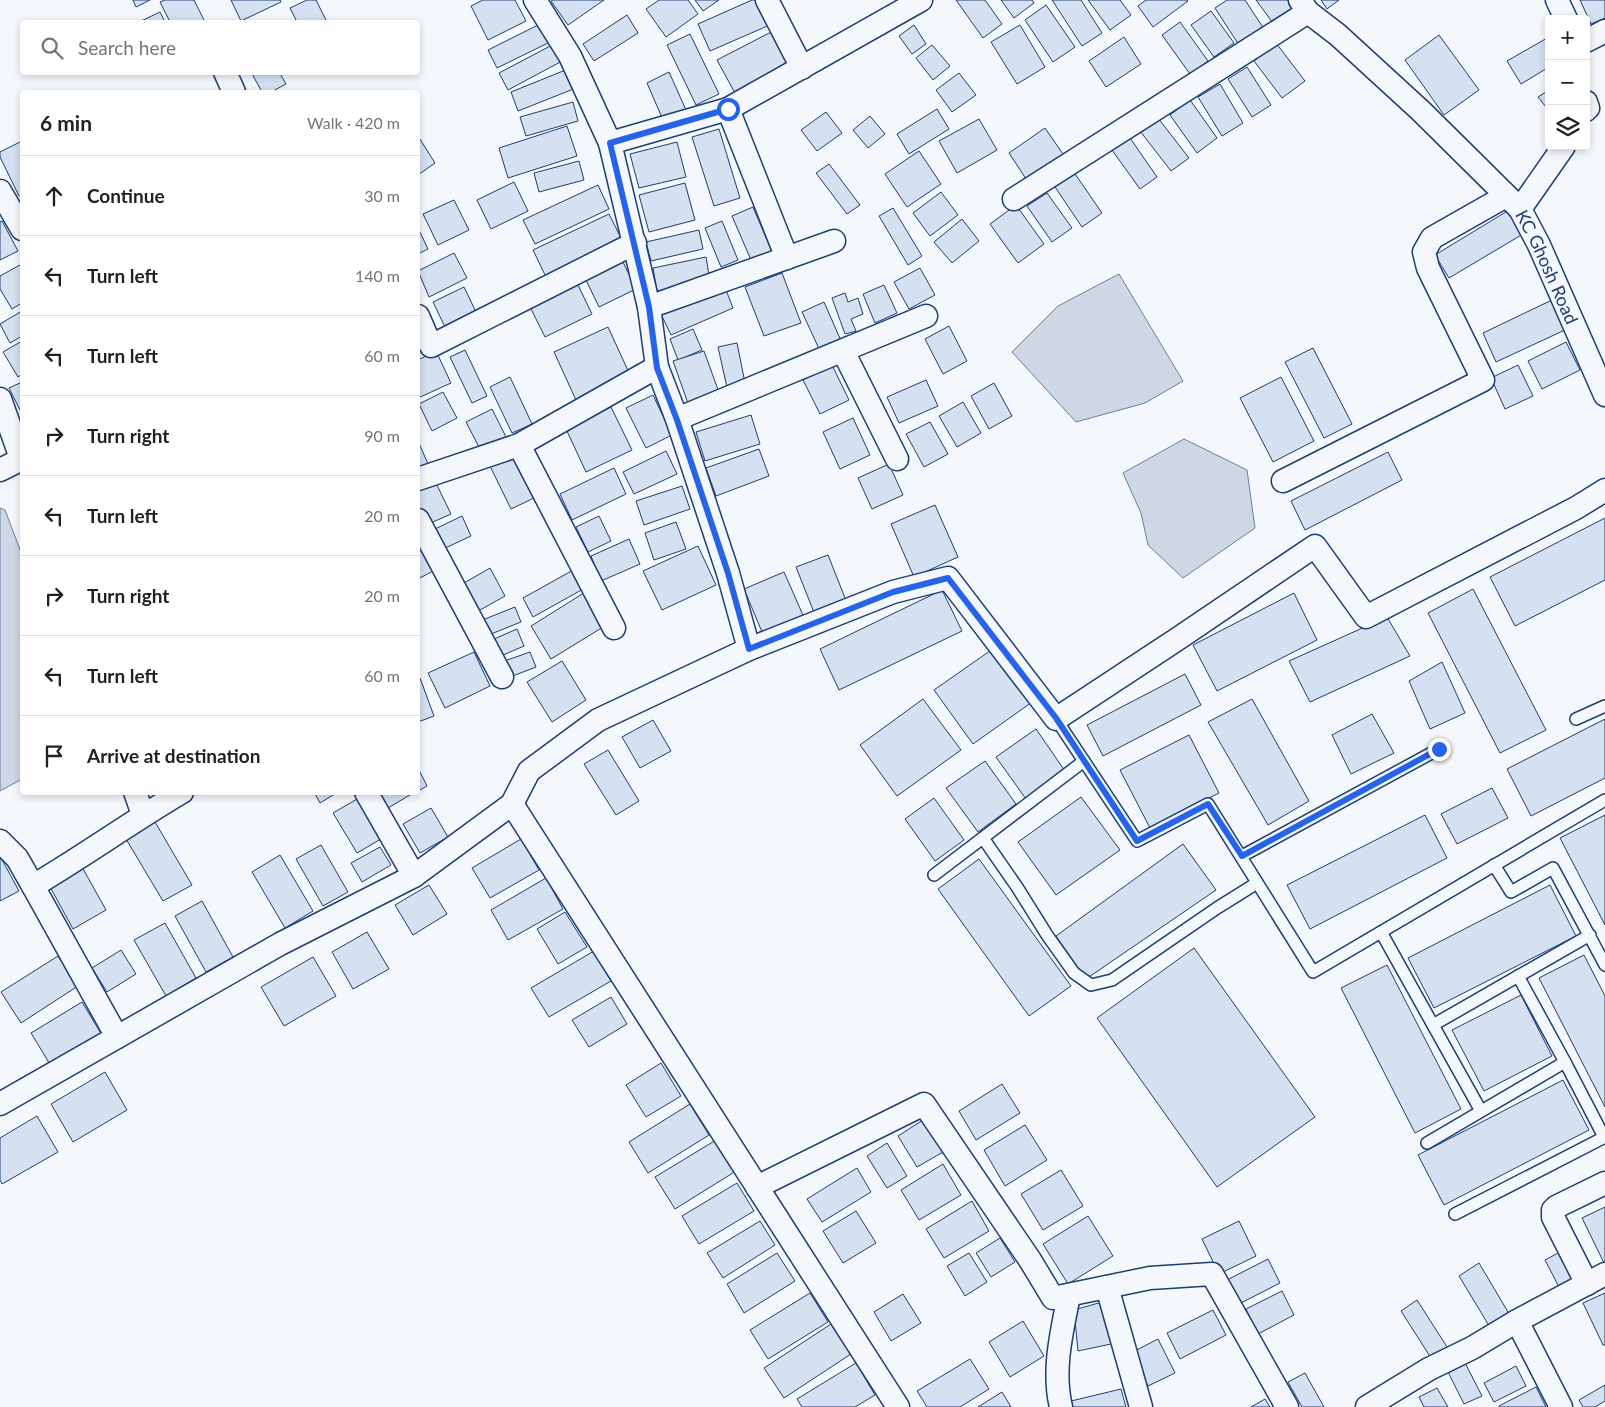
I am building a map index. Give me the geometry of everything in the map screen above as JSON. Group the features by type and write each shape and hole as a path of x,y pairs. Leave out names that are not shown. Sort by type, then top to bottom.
{"street":[{"path":"535,0 570,56 610,143 649,307 657,368 677,420 728,573 749,649"},
{"path":"766,0 802,68"},
{"path":"610,143 728,109 921,0"},
{"path":"1556,0 1564,15"},
{"path":"1014,199 1304,6 1338,34 1421,111 1513,202 1432,238 1424,252 1428,268 1483,380 1283,481"},
{"path":"1590,38 1605,31"},
{"path":"226,75 233,90"},
{"path":"728,109 787,258"},
{"name":"KC Ghosh Road","path":"1560,150 1513,202 1539,245 1605,395"},
{"path":"0,191 20,226"},
{"path":"649,307 834,241"},
{"path":"420,321 431,346 635,243"},
{"path":"677,420 926,316"},
{"path":"843,351 897,459"},
{"path":"420,478 519,445 657,368"},
{"path":"0,399 20,454"},
{"path":"519,445 614,628"},
{"path":"0,470 20,461"},
{"path":"0,1104 280,944 414,876 512,804 529,771 598,720 749,649 893,592 948,578 1056,718 1315,546 1366,617 1576,508 1605,490"},
{"path":"420,524 502,677"},
{"path":"136,795 143,815"},
{"path":"34,886 177,795"},
{"path":"368,795 414,876"},
{"path":"512,804 898,1407"},
{"path":"0,841 18,858 117,1037"},
{"path":"757,1187 924,1104 1030,1260 1053,1298 1150,1278 1212,1274 1287,1407"},
{"path":"1366,1407 1396,1399 1429,1369 1472,1348 1517,1321 1596,1279 1552,1217 1556,1208 1605,1183"},
{"path":"1107,1287 1141,1407"},
{"path":"1060,1407 1058,1396 1058,1348 1069,1295"},
{"path":"1517,1321 1561,1407"}],"lane":[{"path":"1576,719 1605,706"},
{"path":"1056,718 1137,841 1208,804 1313,972 1605,800"},
{"path":"1242,856 1439,749"},
{"path":"934,876 1084,761"},
{"path":"983,838 1017,887 1046,935 1074,973 1092,985 1112,980 1257,883"},
{"path":"1494,865 1510,892 1553,868 1605,965"},
{"path":"1381,932 1481,1111"},
{"path":"1433,1025 1590,935"},
{"path":"1455,1214 1605,1137 1518,976"},
{"path":"1427,1143 1565,1062"}],"shaded area":[{"path":"1119,274 1183,381 1145,403 1076,422 1012,352 1058,306"},
{"path":"1184,439 1247,470 1255,528 1183,578 1148,545 1141,513 1123,473"},
{"path":"0,508 5,510 20,550 20,780 0,791"}],"building":[{"path":"133,0 150,0 136,7"},
{"path":"165,0 194,0 204,20 169,20 160,2"},
{"path":"231,0 280,0 281,2 243,20 241,20"},
{"path":"307,0 316,0 326,20 296,20 290,8"},
{"path":"483,0 515,0 526,21 488,40 471,6"},
{"path":"604,0 568,25 551,1"},
{"path":"659,0 688,0 698,14 666,37 646,9"},
{"path":"695,0 719,0 703,11"},
{"path":"752,0 762,0 772,24 710,51 698,24"},
{"path":"956,0 985,0 1002,24 983,38"},
{"path":"1001,0 1032,0 1034,3 1014,18"},
{"path":"1052,0 1081,0 1102,33 1082,46"},
{"path":"1088,0 1120,0 1131,15 1110,30"},
{"path":"1146,0 1188,1 1153,27 1138,6"},
{"path":"1227,0 1245,0 1264,29 1239,45 1215,8"},
{"path":"1256,0 1288,0 1294,9 1273,23"},
{"path":"1321,0 1339,0 1327,9"},
{"path":"1580,0 1605,0 1605,18 1591,24 1590,15 1587,15"},
{"path":"1046,5 1075,47 1053,62 1025,20"},
{"path":"1211,11 1234,43 1214,57 1191,25"},
{"path":"160,12 164,20 143,20"},
{"path":"627,15 638,33 594,61 583,44"},
{"path":"1180,22 1208,61 1190,74 1162,35"},
{"path":"540,24 550,42 497,68 488,50"},
{"path":"914,25 926,44 912,54 899,36"},
{"path":"1020,25 1045,67 1017,84 991,42"},
{"path":"775,30 793,65 736,95 717,60"},
{"path":"690,34 719,94 696,105 667,45"},
{"path":"1439,35 1479,90 1444,115 1405,60"},
{"path":"1124,37 1141,64 1106,87 1089,61"},
{"path":"1545,39 1545,69 1521,84 1507,61"},
{"path":"556,43 564,60 508,90 499,73"},
{"path":"1276,43 1305,81 1282,98 1254,61"},
{"path":"932,45 950,66 933,80 916,58"},
{"path":"1247,67 1271,105 1252,117 1228,79"},
{"path":"568,69 576,88 518,111 511,92"},
{"path":"669,72 686,110 663,120 647,83"},
{"path":"959,73 976,95 952,112 936,90"},
{"path":"253,75 281,75 286,84 275,90 261,90"},
{"path":"1220,84 1243,123 1222,136 1198,97"},
{"path":"1545,93 1545,106 1538,97"},
{"path":"1190,100 1217,138 1197,153 1170,115"},
{"path":"573,102 578,121 526,136 520,117"},
{"path":"937,109 949,129 909,154 897,134"},
{"path":"826,112 842,133 817,151 801,130"},
{"path":"870,116 885,134 868,148 853,130"},
{"path":"1158,118 1189,158 1171,171 1140,131"},
{"path":"979,119 997,150 957,173 939,141"},
{"path":"567,126 577,156 508,178 499,148"},
{"path":"1045,128 1065,157 1028,182 1009,153"},
{"path":"719,129 740,198 714,206 692,137"},
{"path":"1130,138 1157,177 1140,189 1112,150"},
{"path":"420,139 435,163 420,174"},
{"path":"20,142 20,196 0,157 0,152"},
{"path":"677,142 686,177 639,188 630,154"},
{"path":"919,151 941,184 907,207 885,174"},
{"path":"579,161 584,180 539,192 534,173"},
{"path":"829,164 860,205 847,214 816,173"},
{"path":"1073,171 1102,213 1082,227 1053,184"},
{"path":"514,182 528,211 491,229 477,200"},
{"path":"685,183 695,220 649,232 639,195"},
{"path":"598,185 609,209 535,244 523,220"},
{"path":"941,192 958,215 930,236 913,213"},
{"path":"1047,193 1072,228 1052,242 1027,206"},
{"path":"454,200 469,230 438,245 423,214"},
{"path":"1016,205 1044,244 1018,263 990,224"},
{"path":"753,207 772,252 751,260 732,216"},
{"path":"893,208 922,256 908,265 879,216"},
{"path":"1509,210 1523,234 1449,278 1435,255"},
{"path":"609,214 623,242 547,279 533,250"},
{"path":"962,219 979,241 952,263 934,242"},
{"path":"2,221 18,251 0,260 0,222"},
{"path":"722,221 738,260 721,267 705,228"},
{"path":"699,230 703,249 651,261 646,242"},
{"path":"420,232 428,249 420,253"},
{"path":"454,253 467,278 429,297 420,276 420,270"},
{"path":"706,257 710,281 657,291 653,268"},
{"path":"622,260 636,289 599,307 585,278"},
{"path":"20,265 20,304 12,309 0,289 0,276"},
{"path":"920,268 935,295 909,309 894,282"},
{"path":"782,273 801,323 764,336 745,287"},
{"path":"577,283 592,314 545,337 529,305"},
{"path":"724,285 733,308 671,335 660,312"},
{"path":"884,285 897,313 875,323 863,294"},
{"path":"464,287 476,312 445,327 433,302"},
{"path":"845,293 848,302 858,298 863,314 851,319 856,331 845,334 832,298"},
{"path":"1554,299 1567,329 1496,362 1483,333"},
{"path":"824,302 842,343 821,353 802,312"},
{"path":"20,312 20,337 10,343 0,324"},
{"path":"949,326 967,361 943,374 925,339"},
{"path":"608,327 630,375 576,400 554,352"},
{"path":"693,329 702,350 678,360 670,339"},
{"path":"20,342 20,376 18,377 3,352"},
{"path":"1566,342 1580,370 1542,389 1528,361"},
{"path":"737,343 746,388 728,392 718,347"},
{"path":"1313,348 1352,424 1324,438 1285,362"},
{"path":"465,350 487,396 472,403 450,357"},
{"path":"436,351 451,383 420,397 420,359"},
{"path":"704,351 721,398 690,409 673,361"},
{"path":"832,365 849,400 820,414 803,380"},
{"path":"1518,365 1533,396 1505,409 1491,378"},
{"path":"510,377 532,424 512,433 490,387"},
{"path":"1281,377 1314,441 1273,462 1240,398"},
{"path":"926,380 938,406 899,423 887,397"},
{"path":"20,383 20,410 9,388"},
{"path":"994,383 1012,416 989,429 971,396"},
{"path":"443,392 457,418 432,431 420,404"},
{"path":"653,395 672,435 646,448 626,408"},
{"path":"963,402 981,433 957,447 939,416"},
{"path":"611,407 632,450 586,472 566,429"},
{"path":"492,409 507,439 481,451 466,422"},
{"path":"751,415 760,444 705,461 696,432"},
{"path":"853,418 870,455 840,469 823,432"},
{"path":"930,422 948,454 924,467 906,434"},
{"path":"420,446 428,464 420,468"},
{"path":"759,449 769,476 716,496 706,468"},
{"path":"666,451 677,474 634,494 623,472"},
{"path":"1388,452 1402,480 1305,530 1291,501"},
{"path":"512,454 534,498 511,509 489,464"},
{"path":"889,464 903,495 872,509 858,478"},
{"path":"614,468 626,494 572,520 560,494"},
{"path":"433,477 451,514 424,526 420,517 420,483"},
{"path":"682,486 690,509 644,525 636,501"},
{"path":"935,505 958,557 914,577 891,524"},
{"path":"462,516 471,536 441,550 431,531"},
{"path":"599,516 611,541 588,552 576,527"},
{"path":"1605,518 1605,580 1515,626 1490,577"},
{"path":"676,522 686,549 654,560 645,533"},
{"path":"629,539 640,564 601,581 591,556"},
{"path":"698,546 716,585 662,610 643,571"},
{"path":"422,550 433,571 420,578 420,551"},
{"path":"828,555 847,603 815,615 796,567"},
{"path":"490,568 505,596 473,614 457,587"},
{"path":"575,569 585,588 533,617 523,598"},
{"path":"784,572 806,622 765,639 744,589"},
{"path":"1473,589 1546,730 1500,753 1428,613"},
{"path":"942,590 962,631 839,690 820,649"},
{"path":"587,591 608,624 551,659 531,626"},
{"path":"1294,593 1317,640 1217,691 1193,645"},
{"path":"515,607 521,622 486,636 480,621"},
{"path":"1387,617 1410,656 1310,702 1289,661"},
{"path":"517,629 524,646 494,659 487,642"},
{"path":"997,646 1035,700 973,744 934,690"},
{"path":"474,652 490,686 445,708 428,673"},
{"path":"530,652 536,667 505,679 499,663"},
{"path":"562,661 586,700 552,722 527,682"},
{"path":"1442,662 1465,713 1430,729 1409,681"},
{"path":"1185,674 1201,705 1103,756 1087,725"},
{"path":"420,678 434,716 420,721"},
{"path":"923,699 961,750 897,796 860,745"},
{"path":"1252,699 1309,801 1268,825 1208,722"},
{"path":"1372,714 1394,753 1351,774 1332,735"},
{"path":"1605,719 1605,778 1531,816 1507,769"},
{"path":"653,720 671,751 640,768 622,737"},
{"path":"1036,729 1065,771 1026,799 996,757"},
{"path":"1189,735 1219,793 1150,828 1120,770"},
{"path":"608,750 639,801 616,815 584,764"},
{"path":"985,761 1016,804 978,832 946,788"},
{"path":"420,772 427,786 420,790"},
{"path":"1492,788 1508,818 1457,844 1441,814"},
{"path":"316,795 333,795 320,803"},
{"path":"381,795 410,795 388,808"},
{"path":"1081,797 1120,850 1056,895 1018,842"},
{"path":"934,798 964,840 935,861 905,819"},
{"path":"357,799 381,839 357,853 333,813"},
{"path":"431,808 448,837 420,853 403,824"},
{"path":"1425,815 1447,858 1310,929 1287,885"},
{"path":"1605,815 1605,925 1560,838"},
{"path":"155,822 192,885 163,901 126,839"},
{"path":"521,839 539,870 490,898 472,868"},
{"path":"1183,844 1216,890 1086,979 1056,936"},
{"path":"321,845 348,892 323,906 296,859"},
{"path":"380,847 391,865 362,882 351,863"},
{"path":"280,855 313,911 285,928 252,872"},
{"path":"0,856 19,891 0,901"},
{"path":"979,859 1071,986 1029,1016 938,889"},
{"path":"82,867 106,910 73,929 49,885"},
{"path":"546,878 563,909 508,940 491,910"},
{"path":"429,885 447,914 413,935 395,905"},
{"path":"1550,885 1576,936 1434,1008 1408,958"},
{"path":"202,901 233,957 206,972 175,916"},
{"path":"565,912 587,947 558,964 537,929"},
{"path":"165,923 196,978 166,996 134,940"},
{"path":"367,932 389,969 353,989 332,952"},
{"path":"1194,948 1315,1117 1217,1187 1097,1018"},
{"path":"121,950 136,974 107,992 92,968"},
{"path":"594,951 611,981 549,1017 531,988"},
{"path":"1584,955 1605,996 1605,1107 1539,978"},
{"path":"58,956 78,986 21,1023 1,992"},
{"path":"313,957 336,996 284,1026 261,987"},
{"path":"1387,965 1461,1109 1415,1133 1341,988"},
{"path":"1521,995 1552,1056 1484,1091 1452,1030"},
{"path":"611,997 627,1024 589,1047 572,1020"},
{"path":"82,1002 102,1035 51,1066 31,1033"},
{"path":"661,1063 681,1096 646,1117 626,1085"},
{"path":"105,1072 127,1110 73,1142 51,1104"},
{"path":"1563,1080 1589,1130 1444,1205 1418,1155"},
{"path":"1002,1084 1020,1113 976,1140 959,1111"},
{"path":"690,1104 709,1135 648,1173 629,1142"},
{"path":"37,1116 58,1152 2,1184 0,1180 0,1138"},
{"path":"923,1120 943,1152 917,1167 898,1136"},
{"path":"1025,1125 1047,1160 1005,1186 984,1150"},
{"path":"716,1140 736,1171 675,1209 655,1177"},
{"path":"887,1143 907,1176 887,1188 867,1156"},
{"path":"943,1164 961,1195 919,1220 901,1190"},
{"path":"857,1168 871,1192 822,1222 807,1199"},
{"path":"1061,1170 1083,1206 1043,1230 1021,1194"},
{"path":"737,1183 754,1211 699,1244 682,1216"},
{"path":"972,1201 989,1231 944,1258 926,1229"},
{"path":"1605,1207 1605,1265 1582,1218"},
{"path":"856,1211 876,1243 843,1263 823,1231"},
{"path":"1088,1216 1113,1256 1068,1284 1043,1244"},
{"path":"760,1221 775,1245 723,1278 707,1253"},
{"path":"1239,1221 1256,1256 1219,1274 1202,1239"},
{"path":"1000,1238 1015,1262 991,1277 976,1253"},
{"path":"1562,1251 1578,1282 1561,1291 1545,1260"},
{"path":"777,1253 795,1281 744,1313 727,1284"},
{"path":"969,1253 987,1282 965,1296 947,1266"},
{"path":"1268,1259 1280,1283 1239,1304 1227,1280"},
{"path":"1479,1263 1511,1317 1491,1329 1459,1276"},
{"path":"1282,1291 1294,1315 1258,1334 1246,1309"},
{"path":"810,1293 828,1322 768,1359 750,1330"},
{"path":"1605,1293 1605,1345 1603,1345 1583,1303"},
{"path":"903,1294 921,1323 891,1341 874,1312"},
{"path":"1417,1300 1449,1350 1433,1361 1401,1311"},
{"path":"1102,1302 1111,1344 1078,1351 1074,1310"},
{"path":"1213,1310 1226,1335 1180,1359 1167,1333"},
{"path":"1023,1321 1044,1356 1010,1377 989,1342"},
{"path":"831,1324 851,1354 784,1398 764,1368"},
{"path":"1158,1339 1175,1373 1148,1386 1131,1353"},
{"path":"1462,1357 1482,1396 1464,1404 1445,1366"},
{"path":"970,1359 989,1389 960,1407 927,1407 917,1391"},
{"path":"856,1363 875,1395 855,1407 802,1407 797,1399"},
{"path":"1516,1366 1526,1386 1494,1402 1484,1383"},
{"path":"1305,1373 1324,1407 1302,1407 1288,1382"},
{"path":"1605,1385 1605,1401 1595,1407 1583,1407 1579,1400"},
{"path":"1536,1387 1546,1407 1499,1407 1499,1406"},
{"path":"1437,1388 1448,1407 1424,1407 1419,1397"},
{"path":"1121,1389 1126,1407 1072,1407 1071,1401"},
{"path":"1002,1392 1011,1407 978,1407"},
{"path":"1265,1399 1270,1407 1251,1407"}],"route":[{"path":"728,109 610,143 649,307 657,368 677,420 728,573 749,649 893,592 948,578 1056,718 1137,841 1208,804 1242,856 1439,749"}]}
